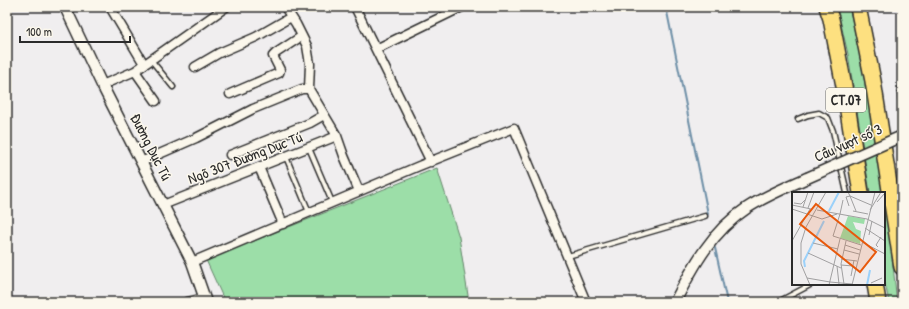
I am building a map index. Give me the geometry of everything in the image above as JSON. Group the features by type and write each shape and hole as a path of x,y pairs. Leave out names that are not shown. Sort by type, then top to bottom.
{"highway":[{"name":"CT.07","path":"827,7 831,19 844,86 860,192"},
{"name":"CT.07","path":"858,7 873,81 902,267"},
{"path":"875,285 878,302"}],"street":[{"name":"Đường Dục Tú","path":"65,7 102,85 192,262 205,300"},
{"path":"102,85 135,71 226,7"},
{"path":"285,7 307,46 310,64 309,89 337,136 359,191"},
{"path":"355,7 431,162"},
{"path":"376,50 462,7"},
{"path":"113,8 147,62"},
{"path":"195,67 219,53 256,37 291,17"},
{"path":"230,94 279,72 280,70 273,56 302,36"},
{"path":"135,71 156,101"},
{"path":"141,162 196,138 253,109 302,89 309,89"},
{"path":"230,155 310,124 324,115"},
{"path":"192,262 359,191 514,128 586,302"},
{"name":"Ngõ 307 Đường Dục Tú","path":"163,205 337,136"},
{"name":"Cầu vượt số 3","path":"675,302 688,277 712,239 747,208 807,178 902,136"},
{"path":"259,167 283,224"},
{"path":"187,302 205,300"}],"lane":[{"path":"147,62 173,87"},
{"path":"902,82 900,92 902,105"},
{"path":"798,119 819,113 828,118 833,131 847,192"},
{"path":"309,148 333,203"},
{"path":"286,157 309,213"},
{"path":"568,256 705,216"},
{"path":"778,302 810,285"}],"green space":[{"path":"837,7 849,7 864,76 883,192 870,192 848,54"},
{"path":"437,168 459,237 469,302 225,302 206,260"},
{"path":"885,208 897,302 889,302 885,283"}],"waterway":[{"path":"666,7 708,214"},
{"path":"715,248 727,302"}]}
